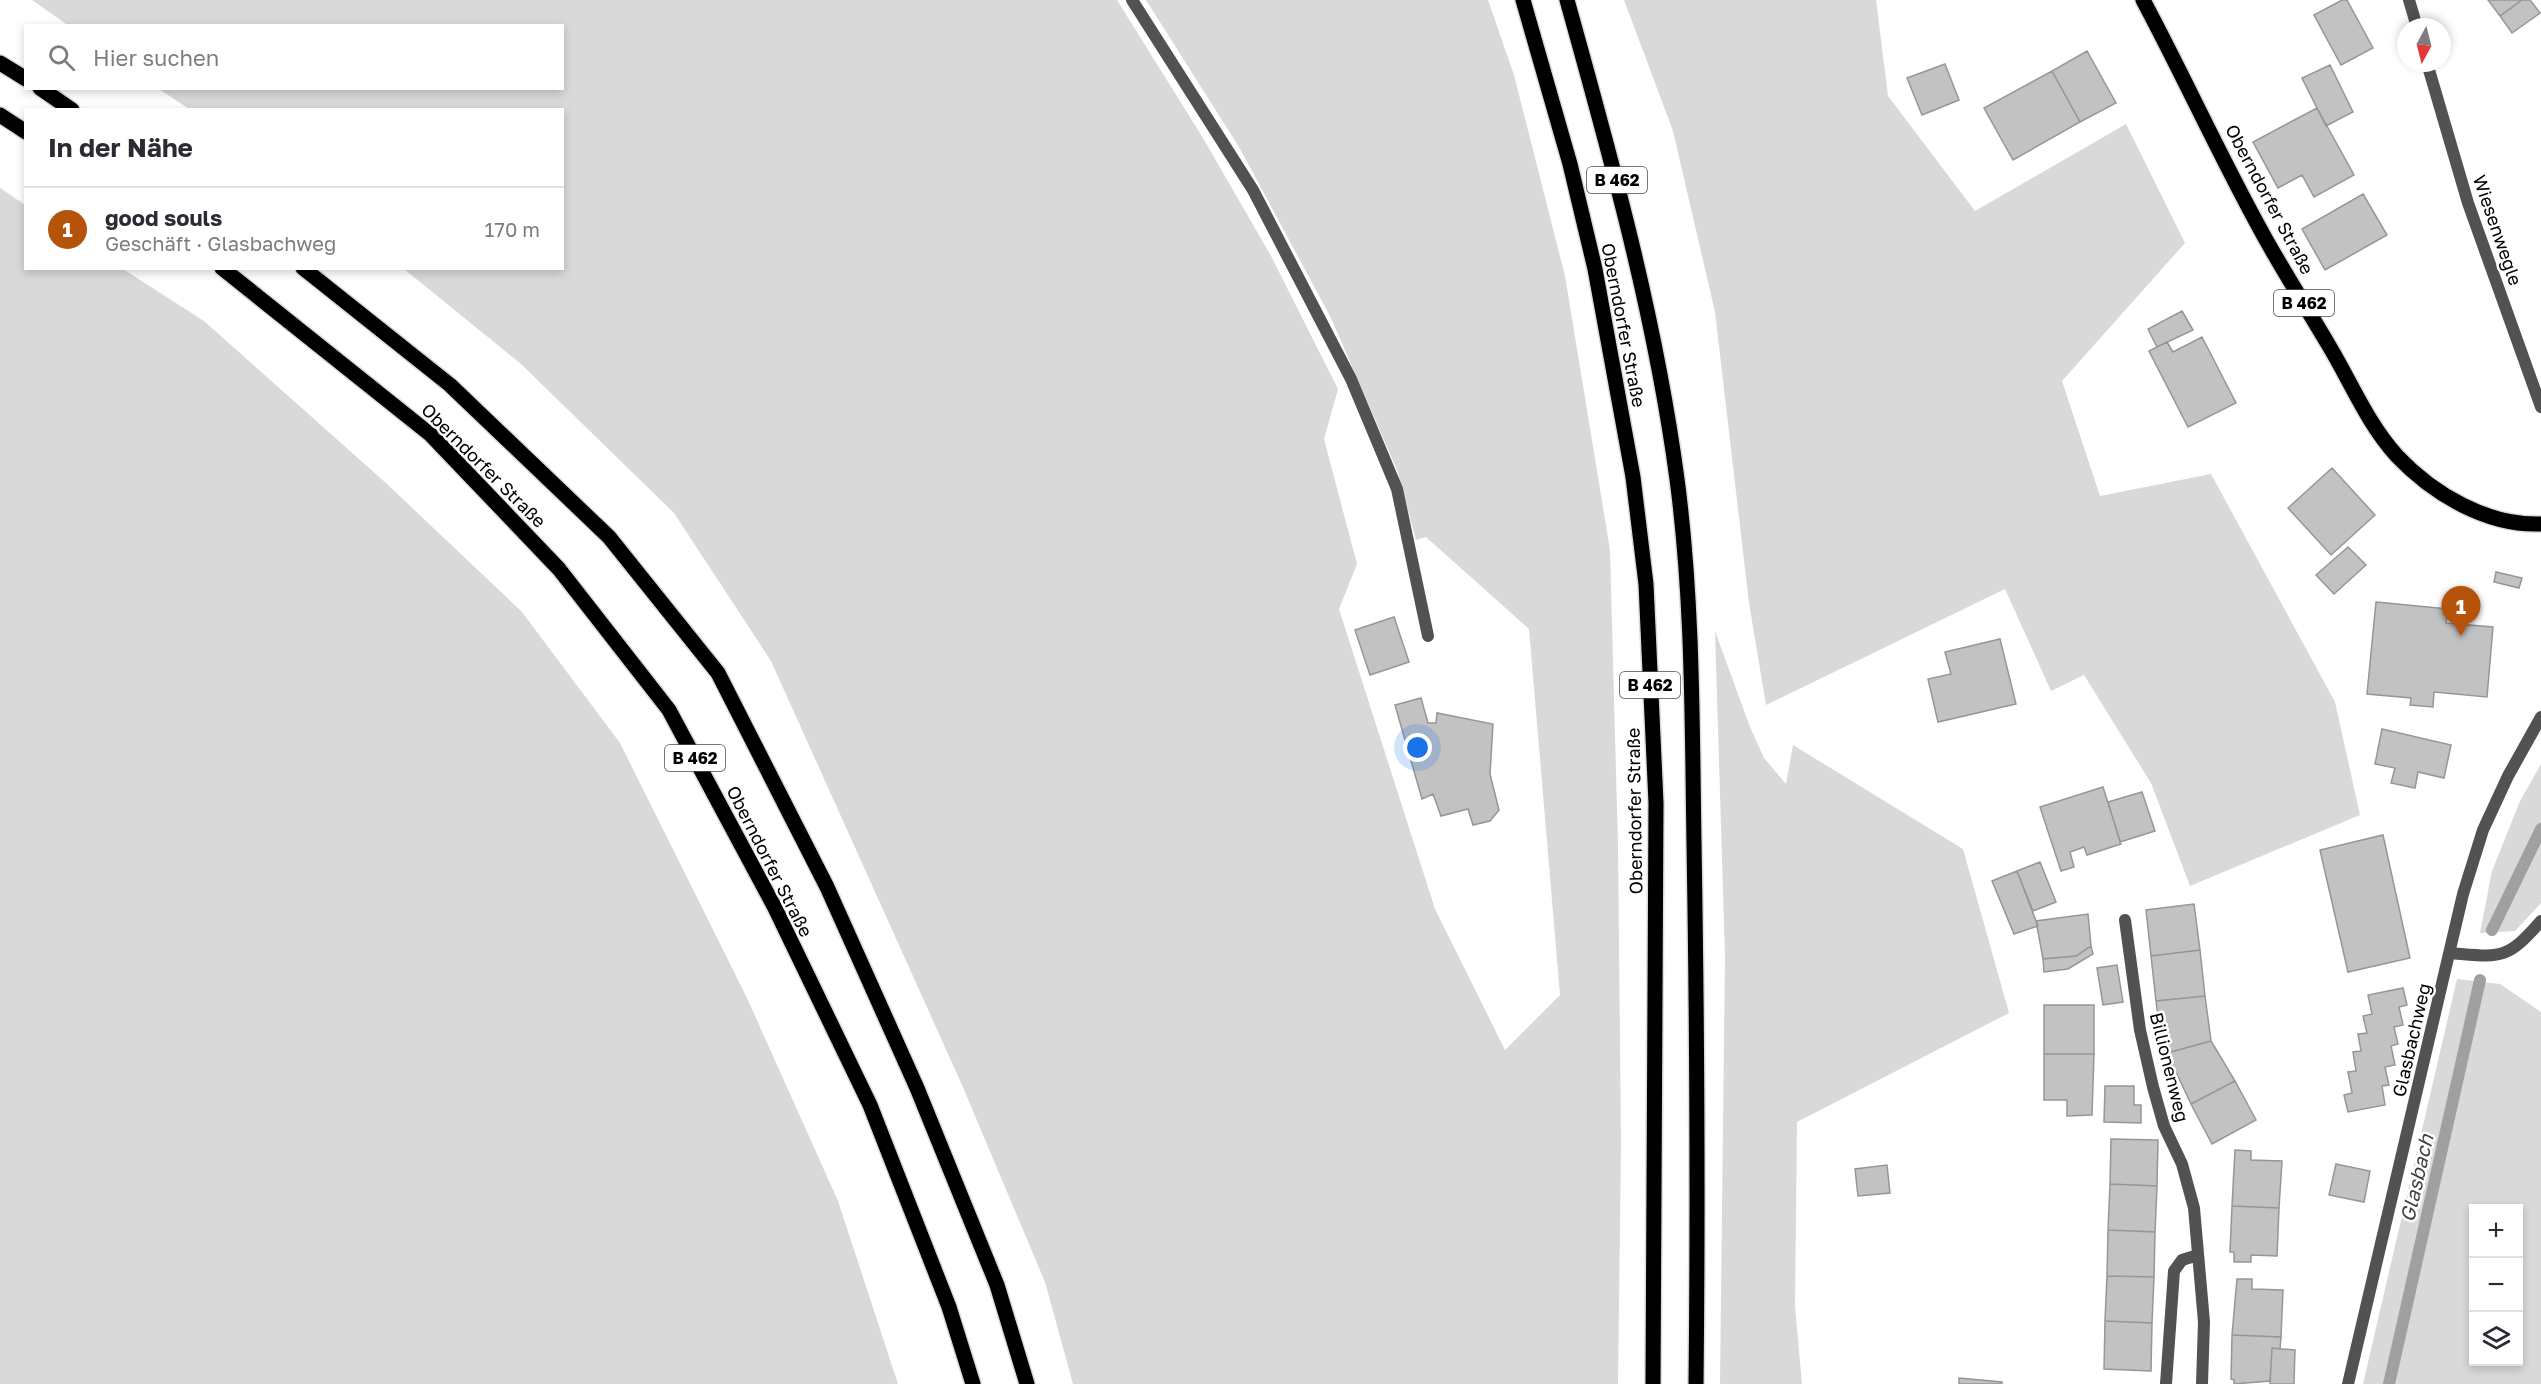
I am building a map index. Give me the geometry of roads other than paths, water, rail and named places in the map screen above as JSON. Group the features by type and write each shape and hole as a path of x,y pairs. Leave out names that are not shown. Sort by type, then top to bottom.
{"main road":[{"name":"Oberndorfer Straße","path":"1523,0 1570,165 1595,269 1633,477 1646,584 1656,803 1653,1384"},
{"name":"Oberndorfer Straße","path":"1567,0 1635,254 1658,363 1677,480 1690,607 1695,900 1696,1384"},
{"name":"Oberndorfer Straße","path":"2142,0 2259,227 2371,422 2397,456 2440,492 2468,508 2507,521 2541,524"},
{"path":"0,63 24,78"},
{"path":"43,90 69,108"},
{"path":"0,115 24,131"},
{"name":"Oberndorfer Straße","path":"225,270 431,435 559,569 669,710 775,908 870,1105 950,1307 973,1384"},
{"name":"Oberndorfer Straße","path":"306,270 450,385 609,537 718,673 827,887 917,1088 997,1285 1027,1384"}],"street":[{"path":"1132,0 1253,190 1351,380 1396,489 1428,636"},
{"path":"2409,0 2414,18"},
{"name":"Wiesenwegle","path":"2430,72 2469,203 2541,406"},
{"name":"Glasbachweg","path":"2348,1384 2463,894 2483,830 2508,776 2541,717"},
{"name":"Billionenweg","path":"2125,920 2140,1030 2164,1126 2182,1164 2194,1208 2204,1322 2202,1384"},
{"path":"2451,953 2500,957 2521,945 2541,921"},
{"path":"2166,1384 2174,1271 2182,1260 2198,1255"}],"waterway":[{"name":"Glasbach","path":"2492,930 2541,829"},
{"name":"Glasbach","path":"2389,1384 2480,980"}],"place":[{"name":"good souls","path":"2461,636"}]}
